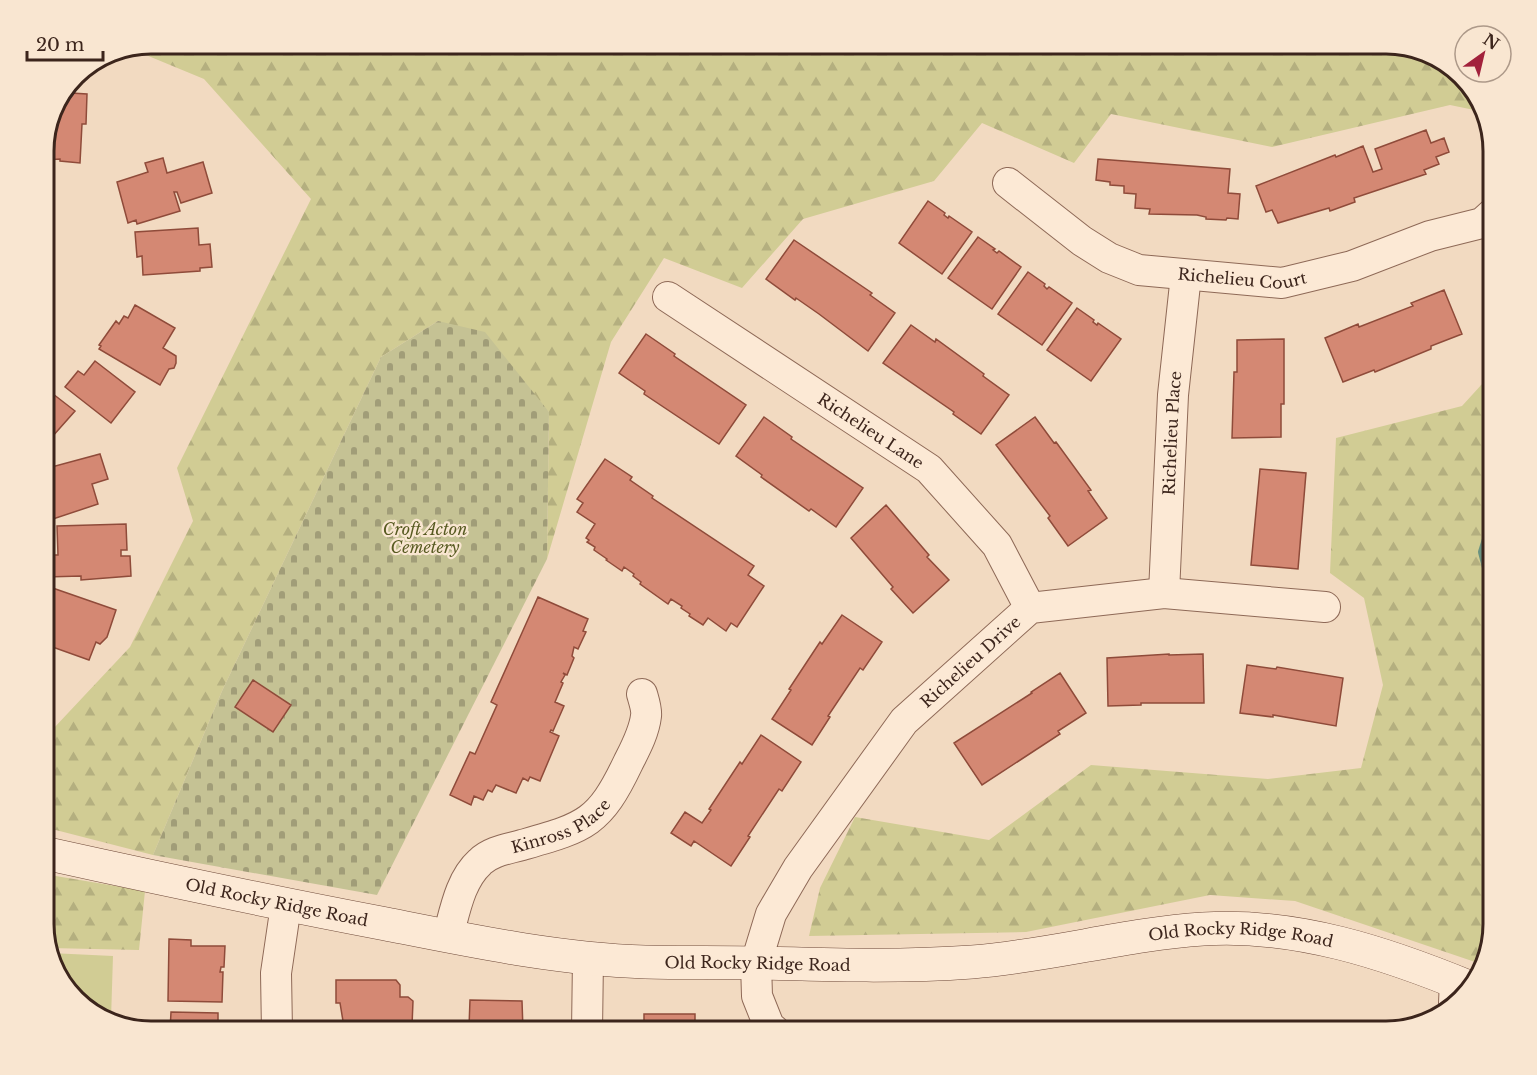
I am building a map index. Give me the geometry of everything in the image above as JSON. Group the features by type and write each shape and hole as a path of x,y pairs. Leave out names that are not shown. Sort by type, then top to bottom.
{"street":[{"name":"Richelieu Court","path":"1008,183 1082,241 1109,258 1139,270 1282,283 1352,266 1430,236 1483,223"},
{"name":"Richelieu Place","path":"1164,593 1173,394 1186,274"},
{"name":"Richelieu Lane","path":"668,297 929,470 997,545 1030,608"},
{"name":"Richelieu Drive","path":"767,1021 757,996 756,963 771,914 798,868 904,721 1030,608 1164,593 1325,607"},
{"name":"Kinross Place","path":"448,936 460,893 469,875 481,861 497,851 573,830 602,808 615,791 640,739 647,715 642,694"},
{"name":"Old Rocky Ridge Road","path":"54,855 286,905 448,936 588,959 820,965 965,962 1044,954 1179,931 1250,929 1293,933 1329,940 1457,990"},
{"path":"277,1021 276,974 286,905"},
{"path":"587,1021 588,959"}],"green space":[{"path":"145,54 1386,54 1417,59 1440,70 1459,87 1474,110 1450,105 1272,147 1111,114 1074,163 982,123 934,181 803,219 742,288 664,258 611,342 547,559 549,412 438,321 381,357 222,691 153,855 54,830 54,728 130,647 193,521 177,468 311,199 204,79"},
{"name":"Croft Acton Cemetery","path":"438,321 485,332 549,412 547,559 377,895 153,855 222,691 381,357"},
{"path":"1483,383 1483,924 1475,962 1295,901 1210,895 1026,932 809,936 820,888 855,817 989,840 1091,765 1268,779 1361,768 1383,685 1364,598 1330,573 1336,438 1462,406"},
{"path":"54,876 145,891 139,950 57,948 54,931"},
{"path":"59,953 113,956 111,1012 82,993 67,973"}],"building":[{"path":"73,93 87,94 86,124 82,124 80,163 60,161 60,159 54,159 54,144 57,126 64,108"},
{"path":"1426,130 1431,143 1444,138 1449,152 1436,157 1439,164 1424,170 1426,174 1354,198 1355,202 1330,211 1329,208 1278,223 1272,210 1266,212 1256,186 1363,146 1373,172 1382,169 1375,149"},
{"path":"163,158 167,173 203,162 212,193 181,203 177,192 174,192 180,211 137,224 136,220 128,223 117,182 148,172 145,163"},
{"path":"1098,159 1230,169 1228,193 1240,194 1238,219 1149,214 1150,209 1135,208 1136,194 1124,193 1124,186 1110,185 1110,182 1096,180"},
{"path":"928,201 945,213 944,215 948,218 949,216 972,232 942,274 899,243"},
{"path":"198,228 199,245 210,244 212,267 200,268 200,271 143,275 142,256 137,257 135,232"},
{"path":"978,237 997,253 999,251 1021,267 992,309 948,278"},
{"path":"794,240 872,293 870,295 895,313 868,351 819,314 766,279"},
{"path":"1028,272 1045,284 1047,289 1049,287 1072,303 1042,345 998,314"},
{"path":"1444,290 1462,334 1375,372 1374,370 1343,382 1325,338 1358,324 1359,327 1413,306 1411,303"},
{"path":"135,305 175,328 163,348 176,356 176,363 174,368 169,369 160,385 99,349 101,346 99,345 116,321 119,324 124,316 128,318"},
{"path":"1077,308 1094,320 1093,322 1097,325 1098,323 1121,339 1091,381 1047,350"},
{"path":"911,325 935,342 936,339 1009,395 981,434 953,414 954,412 883,363"},
{"path":"646,334 746,405 719,444 644,394 645,391 619,373"},
{"path":"1284,339 1284,404 1281,404 1281,437 1232,438 1237,340"},
{"path":"95,361 135,392 111,423 65,387 78,371 84,375"},
{"path":"54,395 75,411 54,435"},
{"path":"764,417 792,437 791,439 863,488 836,527 761,477 762,475 736,456"},
{"path":"1035,417 1091,490 1088,491 1107,518 1068,546 1048,518 1050,516 996,445"},
{"path":"100,454 108,479 92,484 98,504 54,519 54,466"},
{"path":"605,459 632,477 630,480 653,496 652,498 754,566 748,575 764,586 737,627 731,623 726,631 708,618 703,625 689,616 690,614 681,608 682,606 671,599 668,604 640,584 641,582 633,576 634,574 624,567 622,571 606,560 594,550 595,547 587,542 589,540 586,538 595,524 577,512 583,503 577,499"},
{"path":"1260,469 1306,473 1298,569 1251,565"},
{"path":"886,505 929,555 927,557 949,580 913,613 851,538"},
{"path":"126,524 127,550 121,550 121,556 130,556 131,576 81,580 81,576 54,577 54,555 58,555 57,526"},
{"path":"54,588 116,610 107,637 100,644 96,642 89,660 54,648"},
{"path":"538,597 588,619 583,631 586,632 578,649 574,647 572,656 574,658 567,675 563,673 565,675 561,682 563,683 555,702 564,706 553,731 550,732 559,736 540,781 530,777 528,781 523,778 516,793 496,785 492,792 488,790 483,800 474,796 471,805 450,795 470,752 475,754 497,705 491,702"},
{"path":"842,615 882,642 863,670 860,668 812,745 772,719 820,642 822,644"},
{"path":"1203,654 1204,703 1141,703 1141,705 1108,706 1107,658"},
{"path":"1247,665 1276,669 1277,667 1343,678 1336,726 1273,715 1273,717 1240,713"},
{"path":"1060,673 1086,713 1058,731 1060,734 982,785 954,743"},
{"path":"253,680 291,705 273,732 235,707"},
{"path":"761,735 801,762 782,791 779,789 731,866 694,841 691,846 671,833 685,812 702,823 740,762 742,764"},
{"path":"169,939 191,940 191,946 225,946 224,967 221,967 220,972 223,972 222,1002 168,1001"},
{"path":"336,980 396,980 400,985 400,997 408,997 413,1001 412,1021 343,1021 340,1003 336,1003"},
{"path":"470,1000 522,1001 523,1021 469,1021"},
{"path":"171,1012 218,1013 218,1021 171,1021"},
{"path":"644,1014 695,1014 695,1021 644,1021"}],"waterway":[{"path":"1483,549 1483,556"}]}
